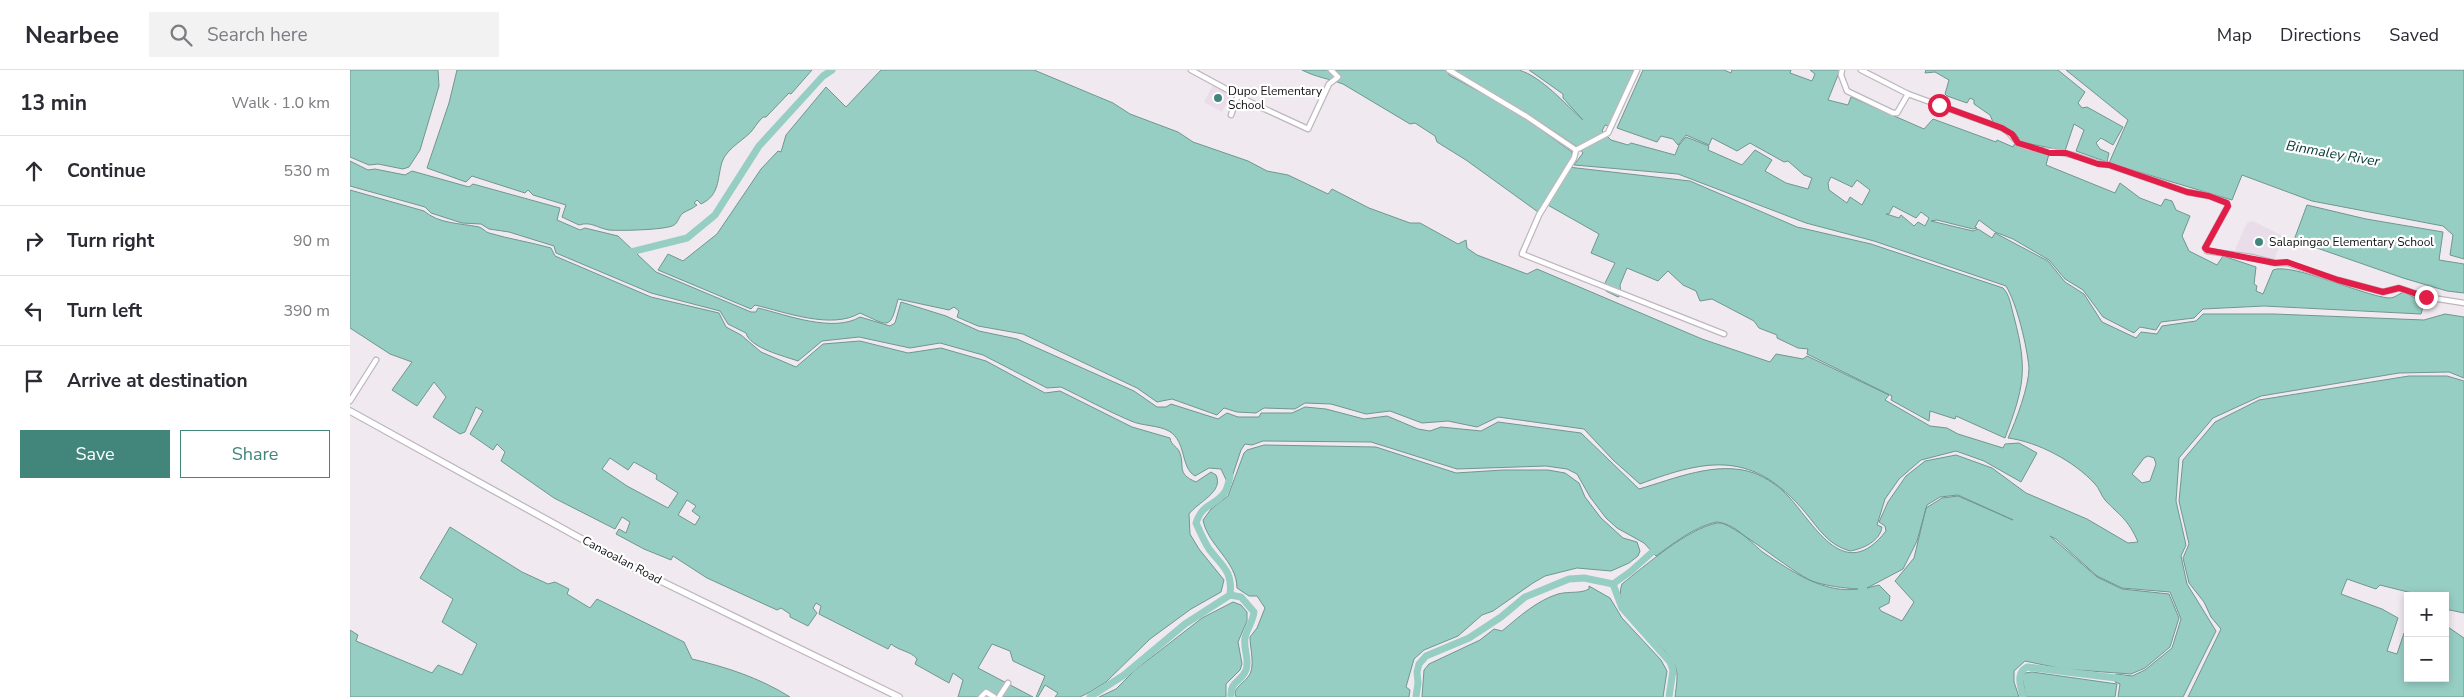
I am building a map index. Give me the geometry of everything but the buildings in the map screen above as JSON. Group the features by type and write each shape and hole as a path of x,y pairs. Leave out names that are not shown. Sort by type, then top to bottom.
{"street":[{"path":"1192,70 1308,130 1326,89 1338,76 1331,70"},
{"path":"1449,70 1526,116 1577,150"},
{"path":"1637,70 1607,134 1577,150 1539,215 1522,254 1724,334"},
{"path":"1842,70 1841,75 1847,91 1893,113 1898,113 1908,94"},
{"path":"1861,70 1908,94 2002,128 2012,134 2018,143 2050,153 2066,153 2098,164 2109,165 2187,192 2209,196 2227,203 2228,206 2205,248 2207,250 2275,263 2287,262 2338,280 2383,292 2399,288 2426,297 2464,303"},
{"path":"1231,115 1238,95"},
{"path":"350,401 376,360"},
{"name":"Canaoalan Road","path":"350,411 636,569 899,697"},
{"path":"999,697 1008,683"},
{"path":"981,697 985,692 994,697"}],"shaded area":[{"name":"Dupo Elementary School","path":"1213,85 1231,95 1222,112 1204,102"},
{"name":"Salapingao Elementary School","path":"2253,221 2283,236 2272,266 2241,255 2235,249 2247,223"}],"water":[{"path":"350,70 438,70 439,86 420,150 409,167 403,169 378,164 369,165 350,157"},
{"path":"457,70 812,70 791,94 789,93 766,117 763,117 751,132 728,152 722,162 715,191 707,200 701,204 697,200 694,203 697,205 683,213 675,224 670,227 609,230 594,225 579,225 562,217 566,205 533,195 528,190 525,193 472,176 466,182 427,168 449,103"},
{"path":"881,70 1034,70 1113,103 1130,114 1178,132 1193,142 1248,161 1267,171 1288,175 1328,194 1332,189 1369,208 1410,223 1420,223 1458,244 1466,240 1467,248 1477,255 1527,274 1537,269 1702,339 1770,362 1776,354 1803,359 1807,356 1889,395 1885,400 1930,426 1947,428 1958,434 2003,448 2005,444 2019,443 2037,453 2021,482 1984,461 1956,451 1921,460 1899,479 1885,499 1877,525 1882,527 1878,536 1870,544 1850,551 1830,541 1786,492 1767,478 1748,469 1729,465 1709,465 1665,475 1640,484 1613,460 1584,429 1498,417 1477,427 1448,421 1422,423 1390,411 1366,414 1331,404 1305,403 1295,409 1264,408 1256,413 1237,412 1224,408 1217,415 1172,399 1157,402 1137,388 1023,334 978,326 957,317 959,311 954,307 949,310 898,299 893,317 887,323 877,321 860,313 849,318 822,320 755,305 751,309 658,270 668,254 683,261 717,234 761,169 778,151 781,152 786,135 826,87 846,107"},
{"path":"1302,70 1447,70 1449,75 1515,111 1572,152 1572,158 1568,167 1690,181 1797,227 1871,244 2003,288 2009,298 2014,317 2022,365 2020,391 2005,438 1956,416 1955,419 1930,411 1929,421 1891,400 1892,396 1807,354 1808,349 1798,348 1777,338 1777,335 1759,328 1754,321 1712,299 1700,301 1696,291 1683,285 1668,271 1658,281 1627,268 1620,285 1621,295 1618,297 1606,291 1608,287 1604,285 1615,263 1591,253 1599,234 1546,204 1538,212 1466,160 1437,142 1435,136 1415,123 1410,124 1343,84"},
{"path":"1453,70 1519,70 1545,85 1583,120 1563,98 1563,94 1529,70 1639,70 1613,127 1605,125 1602,131 1611,140 1628,145 1631,143 1675,155 1679,145 1686,137 1709,146 1708,150 1742,165 1755,150 1772,160 1765,171 1786,183 1808,189 1812,178 1804,175 1788,161 1784,162 1750,143 1737,151 1712,138 1709,145 1686,135 1678,145 1673,139 1661,136 1657,142 1617,128 1643,70 1724,70 1731,73 1732,70 1791,70 1790,73 1812,81 1815,74 1810,70 1840,70 1828,100 1848,105 1851,97 1924,129 1933,119 2013,147 2015,143 2049,154 2046,165 2115,193 2120,183 2140,198 2161,206 2165,199 2172,201 2176,210 2190,216 2182,236 2189,251 2217,265 2223,256 2256,267 2254,284 2257,286 2256,291 2263,294 2273,270 2282,269 2311,275 2378,296 2391,298 2404,292 2424,303 2421,314 2264,306 2203,309 2194,318 2161,322 2156,330 2140,327 2134,333 2103,317 2083,290 2065,279 2049,260 2013,239 1995,232 1979,220 1975,227 1977,228 1973,229 1937,220 1931,221 1973,231 1978,229 1992,238 1995,233 2048,261 2065,282 2084,294 2102,322 2136,338 2141,332 2157,334 2162,326 2196,321 2203,314 2274,314 2424,320 2445,314 2464,317 2464,378 2449,372 2399,373 2261,396 2213,418 2179,458 2176,501 2186,545 2181,556 2187,584 2216,631 2183,697 2118,697 2120,684 2115,682 2116,674 2132,676 2145,670 2172,648 2181,619 2170,592 2122,588 2097,576 2056,539 2050,536 2097,577 2122,589 2169,594 2179,618 2170,647 2145,668 2131,674 2063,669 2025,661 2014,671 2014,682 2019,697 1675,697 1677,677 1675,666 1669,656 1631,616 1620,595 1622,584 1693,532 1722,523 1716,522 1700,528 1685,536 1656,556 1644,543 1617,528 1606,518 1590,497 1577,474 1567,469 1546,466 1457,469 1371,442 1263,441 1252,445 1245,444 1241,450 1229,486 1221,469 1209,468 1195,476 1190,472 1179,441 1169,431 1131,421 1061,387 1047,388 983,355 940,343 910,348 859,337 822,341 798,361 768,351 754,343 746,333 728,324 720,311 651,293 556,253 554,246 509,232 489,229 481,224 462,223 431,213 425,207 350,186 350,161 368,170 375,169 405,175 412,171 469,187 473,184 560,208 557,220 580,230 585,228 618,236 656,272 751,312 756,312 758,308 824,323 849,321 860,317 890,326 895,323 901,302 946,316 979,331 1017,339 1134,391 1157,407 1166,407 1171,404 1218,419 1227,413 1238,417 1259,417 1261,413 1292,413 1305,407 1326,409 1364,419 1387,416 1418,429 1430,431 1441,427 1481,431 1498,422 1581,433 1639,489 1696,472 1725,469 1754,473 1782,490 1821,535 1832,545 1844,551 1857,552 1871,546 1886,531 1885,526 1879,522 1888,502 1906,476 1925,461 1956,455 1992,468 2026,493 2087,519 2128,543 2138,542 2127,523 2105,500 2098,487 2077,468 2043,448 2008,438 2024,394 2029,368 2021,326 2014,303 2006,286 1874,241 1806,223 1678,174 1574,165 1583,153 1579,148 1528,114","holes":["1831,177 1852,187 1857,180 1870,190 1862,205 1850,197 1847,203 1829,190 1828,183","1893,206 1916,218 1921,212 1929,218 1925,226 1918,222 1914,226 1901,215 1899,218 1886,214 1889,214","2148,456 2154,458 2156,464 2150,481 2142,483 2132,474 2144,458","1958,495 2013,520 1958,496 1942,498 1926,508 1927,505 1940,497","1925,512 1914,558 1895,581 1914,602 1902,621 1881,611 1879,608 1889,603 1890,596 1879,585 1867,588 1903,569 1917,541","1744,536 1812,581 1858,589 1845,590 1833,588 1808,580 1764,553"]},
{"path":"1926,70 2058,70 2085,92 2078,103 2082,108 2087,107 2123,127 2113,145 2101,138 2096,143 2100,149 2109,153 2107,162 2076,151 2084,130 2074,124 2065,151 2021,142 2016,134 1993,122 1990,115 1974,104 1974,100 1970,98 1967,103 1947,96 1945,94 1949,80 1935,72 1925,73"},
{"name":"Binmaley River","path":"2066,70 2464,70 2464,259 2450,255 2453,235 2443,226 2312,201 2242,175 2232,200 2109,163 2128,120"},
{"path":"350,190 424,211 443,221 479,227 489,233 551,248 555,256 651,297 719,313 726,327 741,335 761,352 796,367 823,344 860,341 908,353 941,348 986,361 1045,393 1060,391 1132,427 1170,438 1181,456 1183,472 1196,482 1211,472 1216,475 1218,481 1213,492 1189,514 1190,534 1199,549 1224,580 1221,592 1191,609 1150,639 1106,682 1080,697 1055,697 1058,693 1045,685 1038,697 1036,697 1045,676 1013,661 1010,651 992,644 978,668 1033,697 996,697 986,689 980,697 958,697 963,680 953,673 949,683 915,664 917,659 912,654 891,644 888,649 819,614 821,606 816,603 813,608 817,613 808,626 790,617 790,614 781,608 777,610 707,578 673,556 671,560 644,549 616,534 619,529 626,533 630,522 622,517 615,529 554,498 501,461 505,452 497,444 493,450 470,434 483,411 476,407 465,432 460,434 433,417 446,397 434,382 417,406 392,390 412,362 390,354 350,328","holes":["610,458 628,470 634,462 657,475 656,479 678,493 668,508 627,486 602,469","687,500 696,506 692,511 700,517 695,525 678,515"]},
{"path":"2307,205 2366,219 2443,232 2439,260 2464,264 2464,293 2447,291 2403,278 2294,240"},
{"path":"2409,376 2447,376 2464,381 2464,613 2449,610 2449,592 2408,592 2380,585 2376,589 2347,579 2341,594 2382,609 2398,618 2387,651 2397,654 2404,633 2404,682 2449,682 2449,628 2464,638 2464,697 2188,697 2221,629 2189,583 2183,558 2189,544 2179,501 2183,460 2215,422 2259,400"},
{"path":"1264,445 1376,447 1456,473 1548,470 1565,473 1579,483 1585,497 1601,518 1623,538 1637,542 1640,551 1638,556 1629,563 1611,571 1577,568 1545,576 1493,611 1482,615 1458,636 1424,650 1414,659 1406,687 1410,690 1409,697 1236,697 1236,690 1248,677 1252,669 1250,637 1257,628 1265,608 1257,596 1249,596 1237,588 1236,578 1228,561 1210,538 1203,520 1211,509 1228,496 1244,453 1247,450"},
{"path":"450,527 522,572 548,584 555,582 569,589 567,594 590,608 597,599 684,642 692,659 742,674 767,684 790,697 350,697 350,630 358,635 356,641 432,673 438,665 462,675 477,644 442,622 453,599 420,578"},
{"path":"1589,586 1610,598 1622,618 1661,660 1667,671 1663,697 1422,697 1424,670 1429,664 1480,640 1494,629 1502,631 1528,610 1550,597 1562,593 1586,591 1589,589"},
{"path":"1233,602 1241,605 1247,612 1247,621 1238,642 1242,664 1240,670 1226,684 1226,697 1099,697 1116,689 1135,670 1202,618"},
{"path":"2032,672 2117,684 2115,697 2026,697 2022,677 2025,673"}],"waterway":[{"path":"627,253 687,238 715,215 759,146 823,76 832,70"},
{"path":"1090,697 1124,675 1185,624 1230,595 1230,580 1226,569 1209,549 1196,523 1202,511 1218,500 1225,492 1230,476"},
{"path":"1416,697 1417,672 1419,664 1426,656 1469,638 1501,617 1525,597 1569,579 1584,578 1613,584 1630,572 1659,546"},
{"path":"1613,584 1622,608 1670,662 1673,670 1669,697"},
{"path":"1230,595 1241,597 1254,612 1245,638 1246,670 1232,687 1231,697"},
{"path":"2023,697 2020,677 2023,670 2027,667 2124,679"}],"place":[{"name":"Dupo Elementary School","path":"1218,98"},
{"name":"Salapingao Elementary School","path":"2259,242"}],"route":[{"path":"1939,105 2002,128 2012,134 2018,143 2050,153 2066,153 2098,164 2109,165 2192,194 2209,196 2227,203 2228,206 2205,248 2214,253 2251,257 2275,263 2285,262 2338,280 2383,292 2399,288 2426,297"}]}
